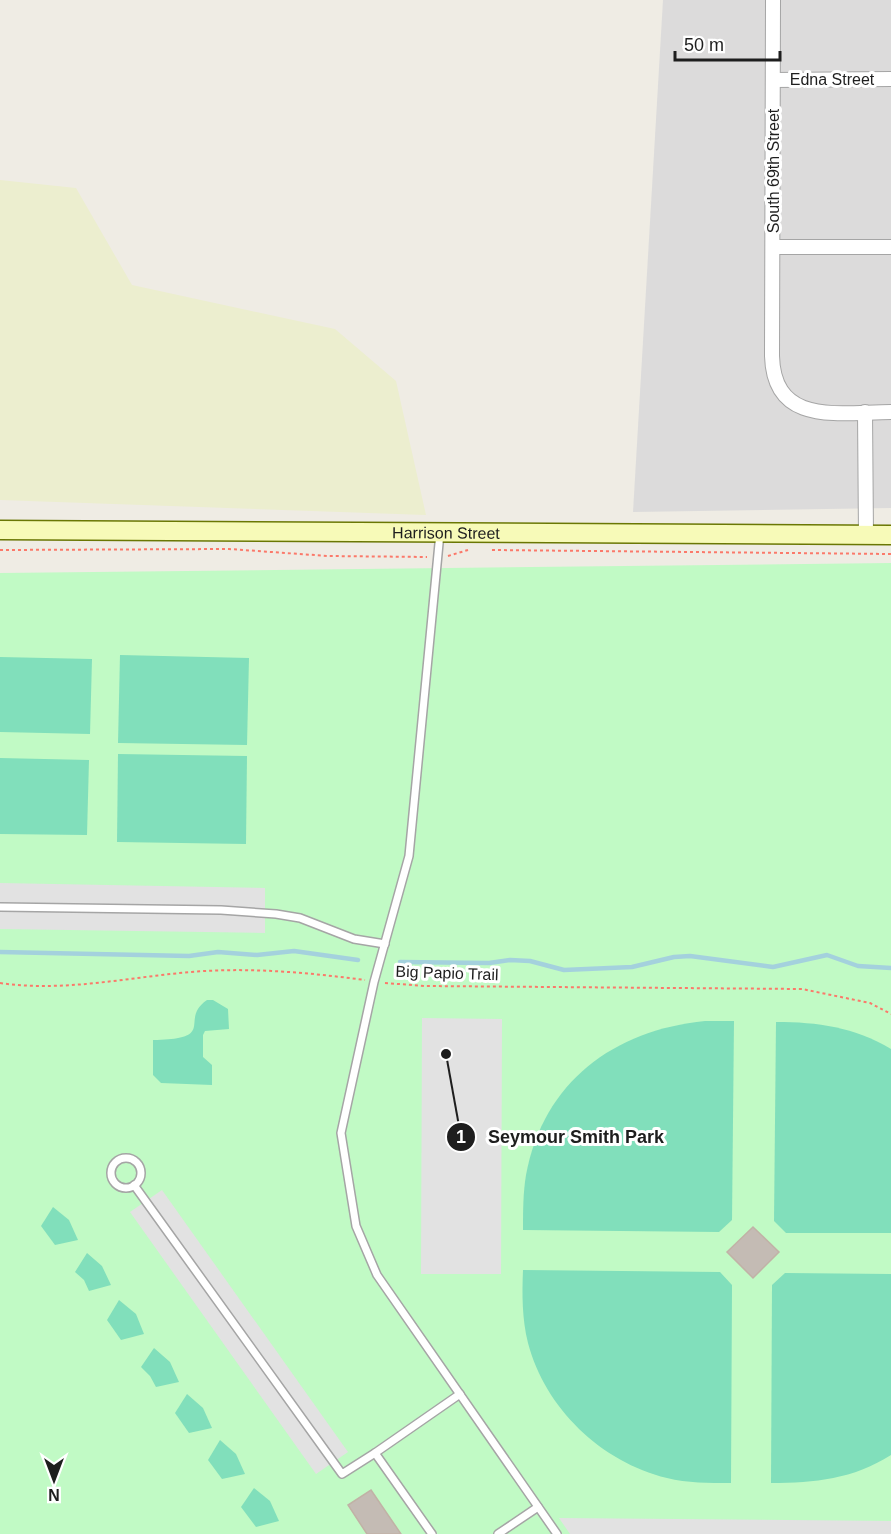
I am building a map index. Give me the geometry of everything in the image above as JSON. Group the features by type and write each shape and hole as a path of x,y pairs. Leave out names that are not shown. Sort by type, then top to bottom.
{"main road":[{"name":"Harrison Street","path":"0,530 891,536"}],"street":[{"name":"South 69th Street","path":"773,0 772,343 774,375 781,392 788,401 798,407 817,412 891,412"},
{"name":"Edna Street","path":"773,80 891,79"},
{"path":"773,248 891,247"},
{"path":"865,412 866,536"}],"lane":[{"path":"440,533 409,856 375,982 341,1133 356,1226 377,1275 557,1534"},
{"path":"0,907 221,910 276,914 300,918 354,939 385,944"},
{"path":"130,1158 138,1164 140,1178 134,1185 124,1187 113,1179 113,1166 120,1159 130,1158"},
{"path":"134,1185 342,1474 460,1394"},
{"path":"375,1453 432,1534"},
{"path":"498,1534 538,1507"}],"path":[{"name":"Big Papio Trail","path":"0,983 28,986 98,985 205,971 289,970 375,982 426,986 802,988 870,1003 891,1014"}],"shaded area":[{"path":"663,0 891,0 891,508 633,512"},
{"path":"0,883 265,888 265,933 0,929"},
{"path":"422,1018 502,1019 501,1274 421,1274"},
{"path":"162,1190 348,1452 316,1474 130,1212"},
{"path":"559,1518 891,1521 891,1534 570,1534"}],"green space":[{"path":"0,180 76,188 132,285 335,329 396,381 426,515 0,500"},
{"path":"891,563 891,1534 0,1534 0,573"},
{"path":"120,655 249,658 247,745 118,743"},
{"path":"0,657 92,659 90,734 0,732"},
{"path":"118,754 247,756 246,844 117,842"},
{"path":"0,758 89,760 87,835 0,834"},
{"path":"207,1000 213,1000 228,1009 229,1029 205,1031 203,1035 203,1057 212,1065 212,1085 161,1083 153,1075 153,1040 173,1039 191,1032 199,1007"},
{"path":"705,1021 734,1021 732,1220 719,1232 523,1230 525,1182 535,1142 548,1113 566,1088 588,1067 613,1049 641,1036 672,1026"},
{"path":"776,1022 835,1027 863,1036 891,1049 891,1233 786,1233 774,1221"},
{"path":"53,1207 69,1220 78,1240 55,1245 41,1226"},
{"path":"87,1253 102,1266 111,1285 89,1291 84,1280 75,1272"},
{"path":"523,1270 720,1272 732,1285 731,1483 682,1481 643,1470 598,1445 579,1429 562,1410 536,1367 525,1325"},
{"path":"785,1273 891,1274 891,1455 862,1470 833,1478 771,1483 772,1285"},
{"path":"119,1300 136,1314 144,1334 121,1340 107,1320"},
{"path":"154,1348 170,1362 179,1382 156,1387 141,1367"},
{"path":"187,1394 203,1408 212,1428 189,1433 175,1413"},
{"path":"220,1440 236,1454 245,1474 222,1479 208,1460"},
{"path":"254,1488 270,1501 279,1521 256,1527 241,1507"}],"building":[{"path":"753,1227 779,1252 753,1278 727,1252"},
{"path":"371,1490 401,1534 367,1534 348,1505"}],"waterway":[{"path":"0,952 189,956 218,952 257,955 294,951 358,960"},
{"path":"400,962 489,963 510,960 530,961 564,970 632,967 674,957 690,956 773,967 827,955 858,966 891,968"}],"place":[{"name":"Seymour Smith Park","path":"446,1054"}]}
